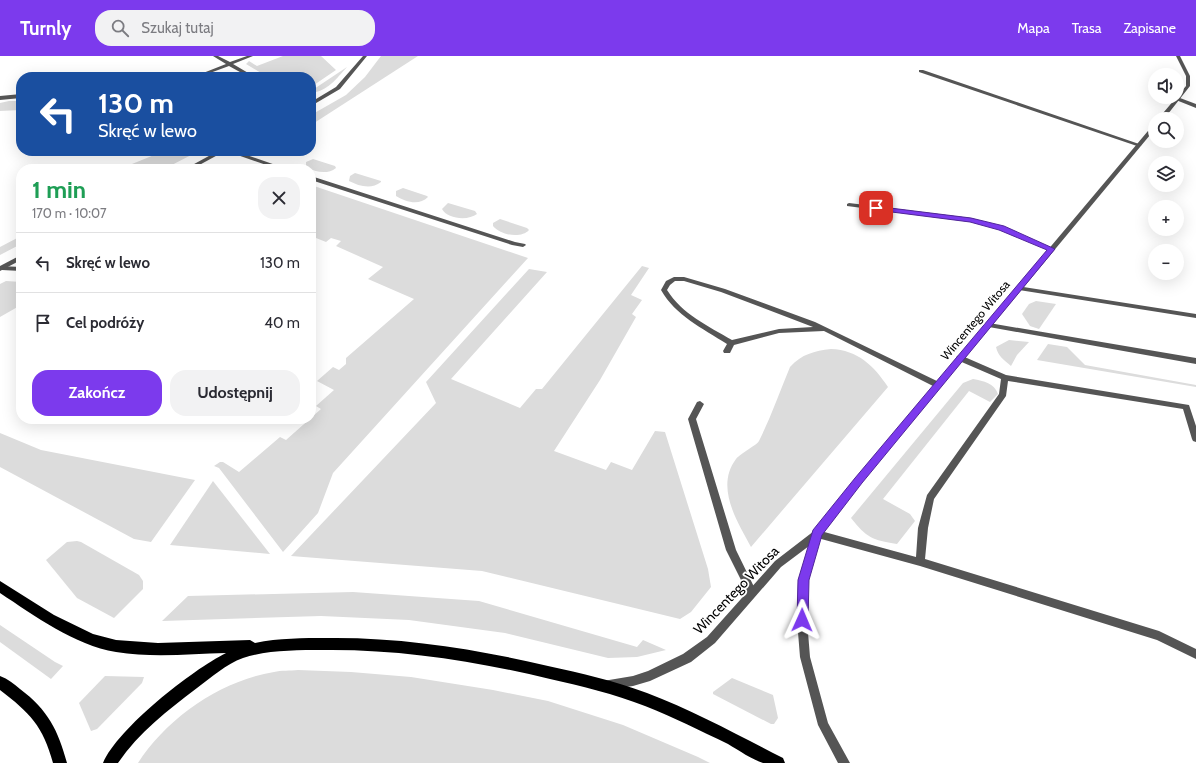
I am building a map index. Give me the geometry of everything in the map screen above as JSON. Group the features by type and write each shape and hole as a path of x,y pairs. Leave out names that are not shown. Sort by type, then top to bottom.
{"main road":[{"path":"0,586 50,619 91,639 116,646 158,649 349,643 415,648 463,654 523,666 605,686 658,704 717,731 778,763"},
{"path":"110,763 116,753 142,723 176,694 217,665 243,652 268,645"},
{"path":"0,682 30,704 46,724 57,750 60,763"}],"street":[{"path":"215,56 244,72"},
{"path":"208,72 251,56"},
{"path":"316,101 338,88 365,56"},
{"path":"1177,56 1184,68"},
{"path":"1184,69 1188,76 1188,86 1184,91"},
{"path":"921,71 1139,145"},
{"path":"0,98 16,96"},
{"path":"1184,101 1196,106"},
{"path":"1167,112 1174,104"},
{"name":"Wincentego Witosa","path":"605,686 650,676 687,658 711,640 778,564 817,534 858,481 1148,134"},
{"path":"197,164 213,156"},
{"path":"244,156 269,164"},
{"path":"316,180 514,244 523,245"},
{"path":"849,205 971,220 1001,228 1051,249"},
{"path":"1,268 16,260"},
{"path":"1,268 16,269"},
{"path":"732,343 686,315 669,300 664,290 667,283 674,279 686,280 735,294 826,329 938,385"},
{"path":"1019,288 1196,316"},
{"path":"989,325 1196,361"},
{"path":"727,351 732,343 779,331 826,329"},
{"path":"960,358 1005,378 1186,407 1196,439"},
{"path":"920,562 923,528 930,498 1003,394 1005,378"},
{"path":"700,404 692,420 731,550 752,592"},
{"path":"817,534 920,562 1158,636 1196,654"},
{"name":"Wincentego Witosa","path":"817,534 803,580 802,620 805,657 823,725 844,763"}],"shaded area":[{"path":"283,56 321,56 336,70 316,84 316,72 260,72 246,64 249,61 257,66"},
{"path":"381,56 418,56 316,122 316,112 346,95 365,77"},
{"path":"347,67 327,87 316,92 316,88"},
{"path":"16,101 16,110 0,111 0,103"},
{"path":"152,156 189,156 174,164 132,164"},
{"path":"313,159 335,166 336,168 329,172 321,172 316,171 316,164 306,164 306,162"},
{"path":"355,173 381,182 369,187 349,181 350,176"},
{"path":"316,187 528,258 333,473 318,513 283,552 219,468 214,466 220,462 223,462 239,472 280,437 286,440 304,424 316,424 316,413 321,409 316,406 334,390 317,381 333,367 339,370 346,364 346,358 414,299 368,279 383,267 336,246 341,241 331,238 326,242 316,238"},
{"path":"403,188 428,197 417,202 404,200 396,196 396,191"},
{"path":"448,203 475,211 477,214 468,218 453,217 448,215 442,209"},
{"path":"500,219 529,230 525,233 516,235 505,234 493,226 493,223"},
{"path":"16,239 16,247 0,255 0,247"},
{"path":"642,266 649,268 631,295 642,300 632,314 636,317 600,380 554,451 606,470 611,462 632,470 655,431 665,432 708,569 711,587 691,612 680,619 482,571 291,556 436,403 426,382 529,269 547,272 451,379 520,408 536,389 542,389"},
{"path":"6,281 16,282 16,308 0,317 0,284"},
{"path":"1036,301 1056,304 1039,329 1030,326 1022,314 1029,304"},
{"path":"1009,340 1029,342 1017,355 1011,366 1000,355 996,347"},
{"path":"1048,344 1067,347 1085,365 1196,385 1196,387 1037,360"},
{"path":"831,349 849,352 864,360 877,372 888,387 751,547 730,504 728,481 730,470 738,457 759,441 790,367 804,356"},
{"path":"973,379 991,385 998,394 990,402 969,391 883,499 910,514 915,521 897,544 882,541 866,534 851,518 963,383"},
{"path":"0,433 41,450 195,480 151,542 134,539 0,467"},
{"path":"213,481 270,554 170,545"},
{"path":"77,541 139,575 143,581 143,589 114,618 77,598 46,560 67,542"},
{"path":"353,592 479,601 637,647 643,640 666,650 637,657 608,658 505,633 409,620 321,616 162,621 188,596"},
{"path":"0,625 63,666 51,679 0,642"},
{"path":"298,670 351,672 411,677 493,690 548,701 623,725 710,763 138,763 164,731 197,704 215,693 254,677 277,671"},
{"path":"105,676 144,677 142,683 97,729 91,731 79,703"},
{"path":"732,678 773,695 778,718 774,724 771,724 713,694 713,692"}],"route":[{"path":"802,620 803,580 817,534 858,481 1051,249 1001,228 971,220 876,208"}]}
